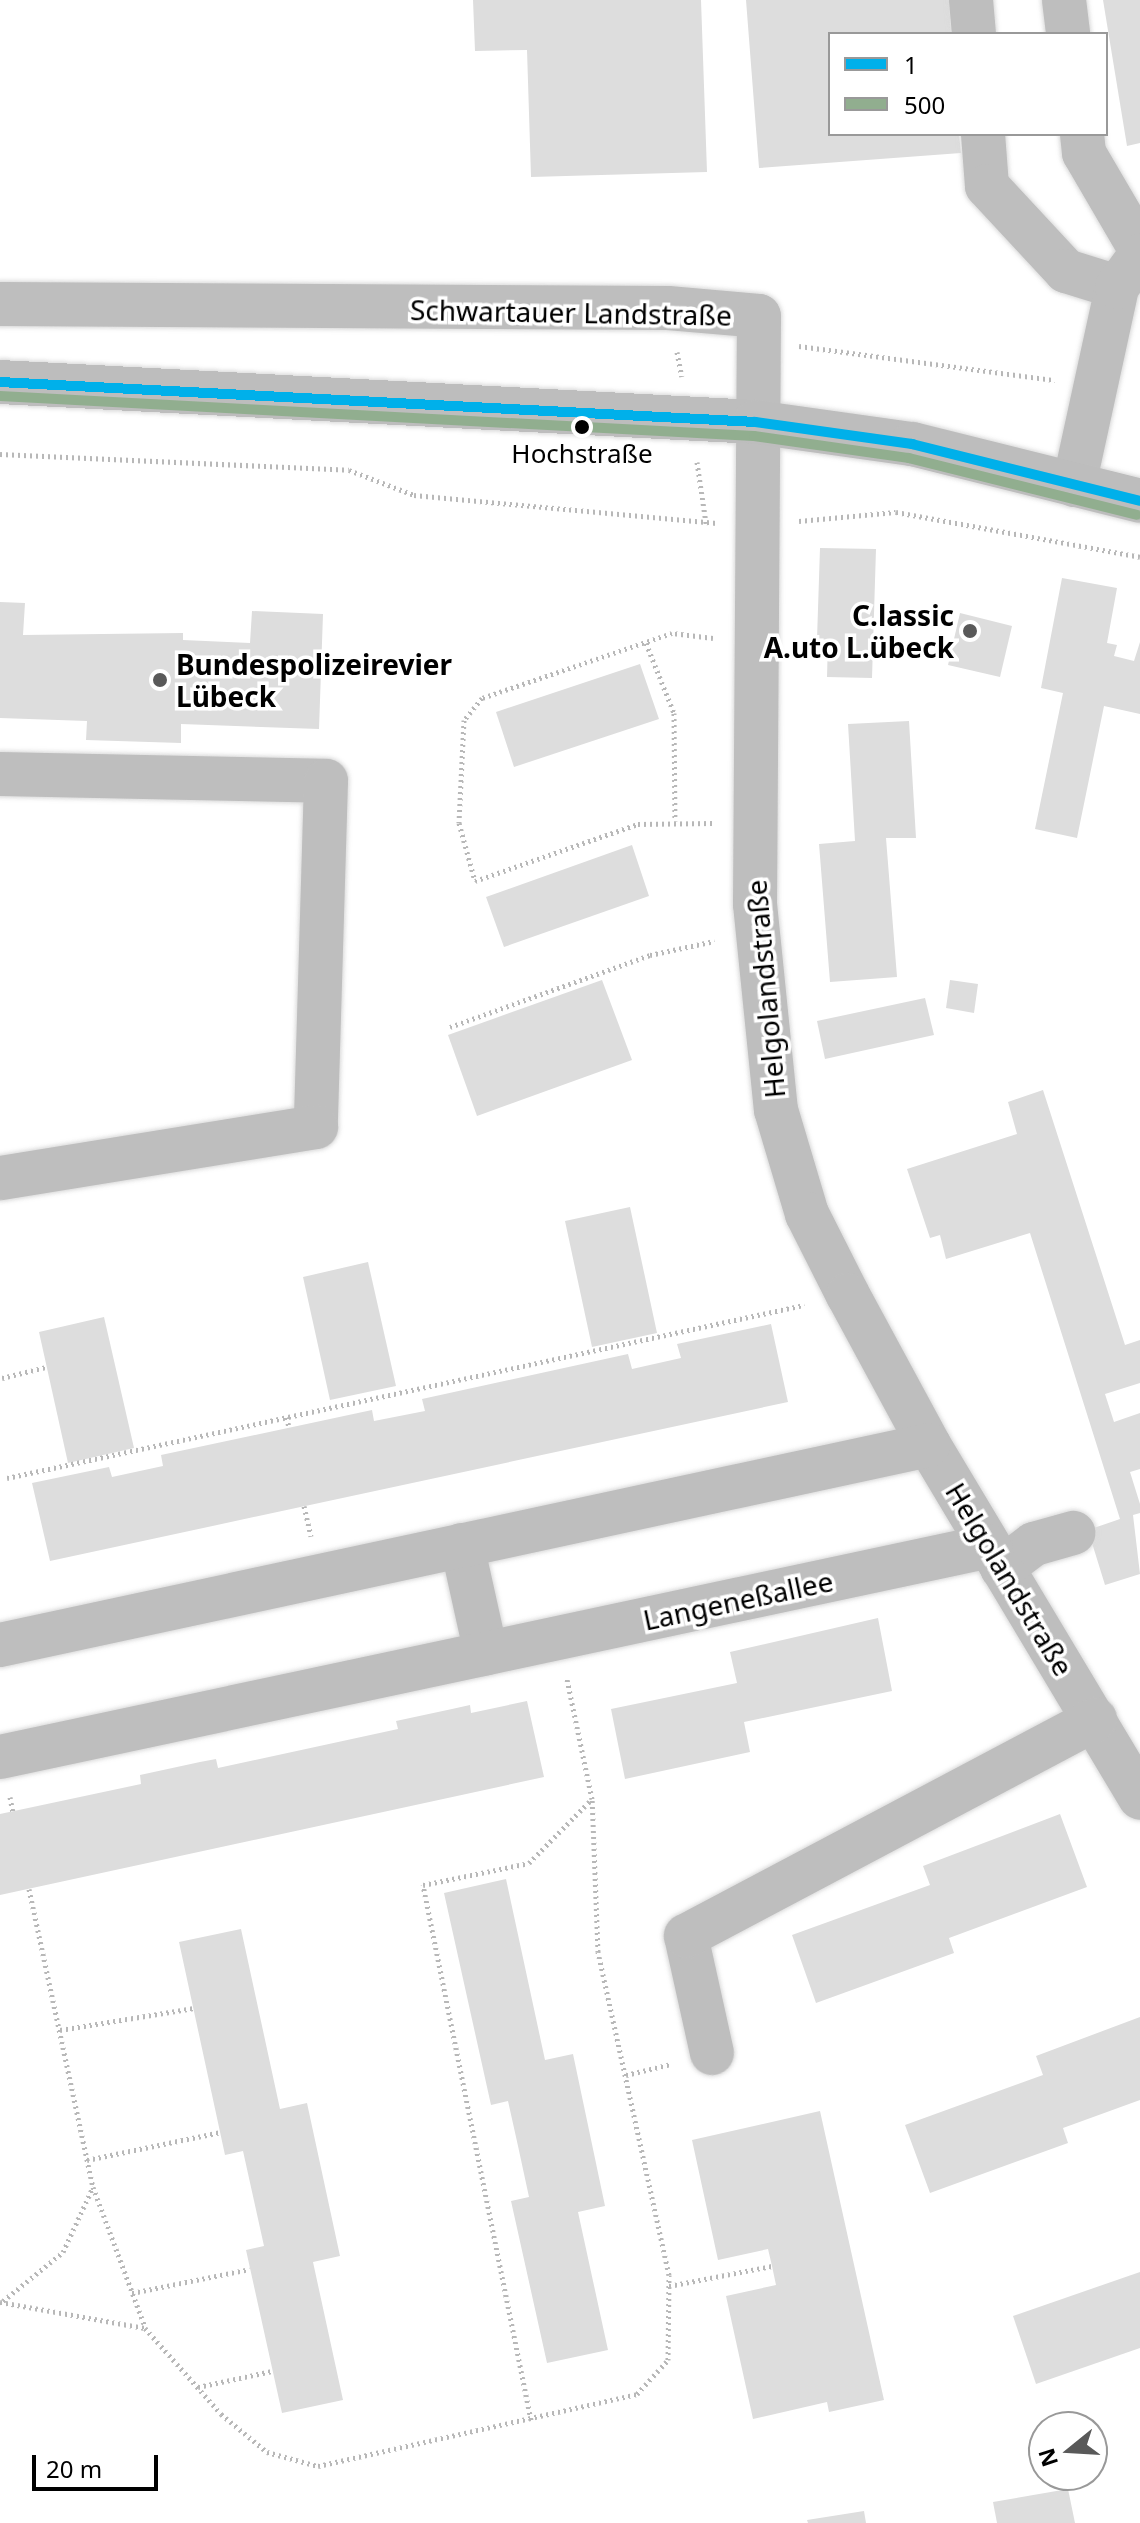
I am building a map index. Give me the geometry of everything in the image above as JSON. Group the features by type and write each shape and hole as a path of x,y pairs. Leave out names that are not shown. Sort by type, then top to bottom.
{"main road":[{"path":"0,382 755,422 912,444 1140,501"}],"street":[{"path":"971,0 974,32"},
{"path":"1064,0 1068,32"},
{"path":"983,136 987,186 1066,271 1129,271 1094,389 1074,485"},
{"path":"1082,136 1084,153 1140,249"},
{"name":"Schwartauer Landstraße","path":"0,304 668,308 759,316 755,422"},
{"name":"Helgolandstraße","path":"755,422 758,642 754,825 757,932 776,1110 807,1214 848,1295 929,1445 1140,1798"},
{"path":"0,774 326,781 316,1127 0,1178"},
{"path":"0,1645 929,1445"},
{"path":"996,1557 1073,1533"},
{"path":"462,1545 486,1653"},
{"name":"Langeneßallee","path":"0,1755 556,1639 996,1557"},
{"path":"712,2053 686,1936 1095,1719"}],"path":[{"path":"759,343 866,350 1094,389"},
{"path":"0,454 349,470 414,495 706,523 896,512 1140,557"},
{"path":"754,825 675,821 638,824 475,881 459,823 464,720 482,698 672,633 758,642"},
{"path":"646,643 674,713 675,821"},
{"path":"450,1027 650,955 757,932"},
{"path":"7,1478 848,1295"},
{"path":"2,1378 46,1367"},
{"path":"287,1417 289,1428"},
{"path":"29,1889 93,2187 145,2328 197,2387 267,2452 318,2466 637,2394 668,2360 669,2286 598,1952 592,1799 556,1639"},
{"path":"531,2420 423,1885 529,1863 592,1799"},
{"path":"60,2030 194,2008"},
{"path":"87,2160 221,2132"},
{"path":"1,2302 63,2252 93,2187"},
{"path":"669,2286 772,2266"},
{"path":"132,2293 250,2269"},
{"path":"1,2302 145,2328"},
{"path":"197,2387 272,2371"}],"building":[{"path":"473,0 701,0 707,172 531,177 527,50 475,51"},
{"path":"746,0 949,0 951,32 828,32 828,136 959,136 961,153 759,168"},
{"path":"1103,0 1140,0 1140,143 1127,146"},
{"path":"820,548 876,549 872,678 827,677 828,640 817,639"},
{"path":"1062,578 1117,588 1107,643 1117,645 1114,656 1134,661 1140,642 1140,714 1104,706 1077,838 1035,829 1063,693 1041,688"},
{"name":"Bundespolizeirevier Lübeck","path":"0,602 25,603 23,635 183,633 183,640 250,643 252,611 323,614 319,729 181,724 181,743 86,740 87,721 0,718"},
{"path":"960,613 1012,626 1000,677 948,665"},
{"path":"640,664 659,719 514,767 496,712"},
{"path":"909,721 916,838 886,838 897,977 830,982 819,844 855,841 848,724"},
{"path":"632,845 649,896 504,947 486,897"},
{"path":"602,980 632,1060 477,1116 448,1035"},
{"path":"950,980 978,984 974,1013 946,1008"},
{"path":"925,998 934,1035 825,1059 817,1021"},
{"path":"1043,1090 1125,1345 1140,1340 1140,1383 1105,1394 1114,1422 1140,1413 1140,1469 1130,1472 1140,1504 1140,1513 1133,1515 1140,1574 1105,1585 1088,1530 1120,1519 1030,1233 946,1259 940,1235 930,1238 907,1169 1017,1134 1008,1102"},
{"path":"630,1207 657,1333 592,1347 565,1221"},
{"path":"368,1262 396,1386 330,1400 303,1277"},
{"path":"104,1317 134,1448 68,1463 39,1332"},
{"path":"771,1324 788,1402 50,1561 32,1483 109,1467 112,1477 163,1466 161,1455 372,1410 374,1421 425,1411 422,1399 628,1354 632,1369 681,1358 677,1344"},
{"path":"878,1618 892,1691 744,1722 750,1752 625,1779 611,1709 737,1683 730,1652"},
{"path":"527,1701 544,1777 0,1895 0,1814 141,1784 140,1775 200,1762 216,1759 218,1768 398,1729 396,1721 470,1705 471,1713"},
{"path":"1060,1814 1087,1887 949,1938 954,1953 816,2003 792,1935 930,1885 923,1866"},
{"path":"506,1879 545,2060 573,2054 605,2206 578,2212 608,2350 547,2363 511,2201 529,2197 518,2146 508,2101 491,2105 444,1893"},
{"path":"241,1929 280,2109 307,2103 340,2256 313,2262 343,2400 282,2413 246,2250 264,2246 243,2151 225,2155 179,1942"},
{"path":"1140,2017 1140,2100 1063,2128 1068,2143 930,2193 905,2125 1043,2075 1036,2056"},
{"path":"820,2111 884,2400 829,2412 827,2402 753,2419 726,2296 776,2285 772,2266 768,2249 718,2260 692,2140"},
{"path":"1140,2272 1140,2348 1036,2384 1013,2316"},
{"path":"1068,2491 1075,2523 997,2523 993,2502"},
{"path":"864,2511 866,2523 808,2523 807,2520"}],"transit line":[{"name":"1","path":"0,382 755,422 912,444 1140,501"},
{"name":"500","path":"0,396 754,436 909,458 1137,515"}],"place":[{"name":"Hochstraße","path":"582,427"},
{"name":"C.lassic A.uto L.übeck","path":"970,631"},
{"name":"Bundespolizeirevier Lübeck","path":"160,680"}]}
